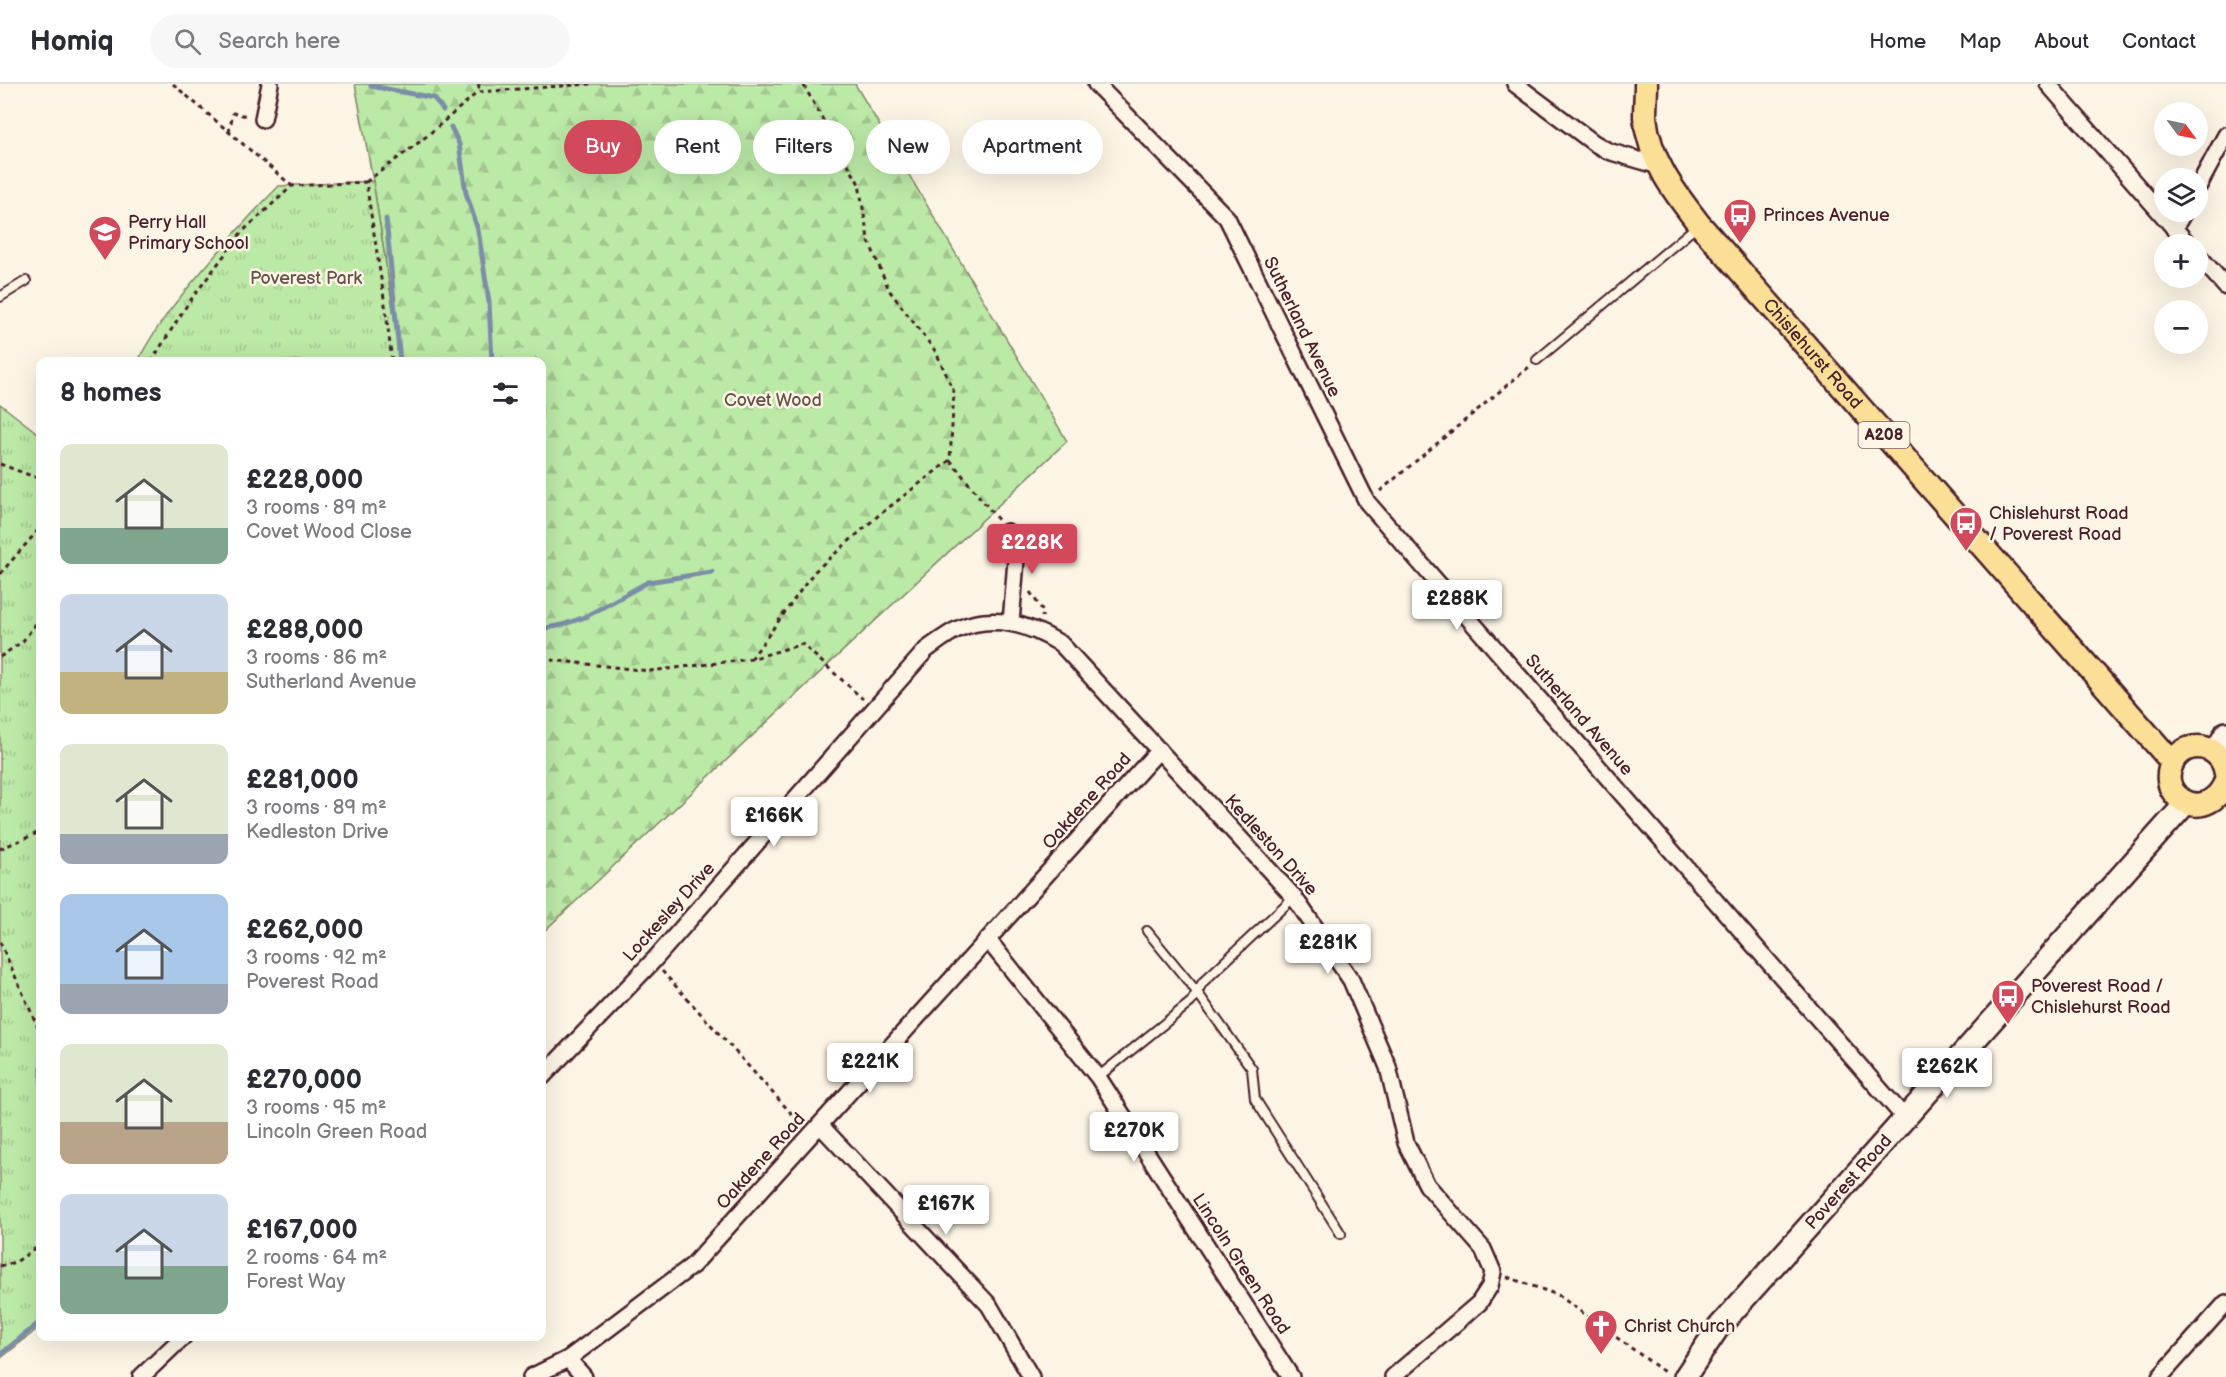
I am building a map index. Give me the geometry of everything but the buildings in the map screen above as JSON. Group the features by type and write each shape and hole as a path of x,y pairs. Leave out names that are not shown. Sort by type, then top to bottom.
{"main road":[{"name":"Chislehurst Road","path":"1647,84 1645,117 1659,166 1699,224 2172,762"},
{"path":"2187,748 2207,748 2222,760 2225,783 2217,797 2208,802 2198,805 2186,803 2172,789 2169,780 2172,762 2187,748"}],"street":[{"path":"263,119 270,84"},
{"path":"1515,84 1608,151 1659,166"},
{"path":"2048,84 2179,234"},
{"name":"Sutherland Avenue","path":"1102,86 1227,218 1367,502 1904,1117"},
{"path":"2208,168 2226,135"},
{"path":"2174,229 2178,222"},
{"path":"2208,266 2226,287"},
{"path":"1007,532 1016,560 1011,622"},
{"name":"Lockesley Drive","path":"546,1073 653,961 926,650 958,629 986,622 1011,622"},
{"name":"Kedleston Drive","path":"1011,622 1039,631 1061,644 1294,897 1351,980 1388,1068 1406,1143 1427,1185 1483,1249 1493,1272"},
{"path":"2215,753 2226,733"},
{"name":"Oakdene Road","path":"531,1377 568,1359 693,1265 1159,750"},
{"name":"Poverest Road","path":"1684,1377 1718,1328 2186,803"},
{"name":"Lincoln Green Road","path":"988,940 1098,1077 1291,1377"},
{"path":"816,1130 989,1305 1031,1377"},
{"path":"1393,1377 1479,1303 1490,1286 1493,1272"},
{"path":"2160,1377 2226,1303"},
{"path":"141,1377 179,1341"},
{"path":"568,1359 584,1377"}],"lane":[{"path":"1537,360 1699,224"},
{"path":"0,297 26,281"},
{"path":"1098,1077 1191,1002 1203,982 1294,897"},
{"path":"1147,931 1197,992 1251,1069 1255,1099 1341,1234"}],"path":[{"path":"172,84 292,186"},
{"path":"478,92 479,84"},
{"path":"154,357 187,305 241,233 292,186 366,182 422,140 478,92 590,84"},
{"path":"803,84 859,184 868,239 889,290 936,352 954,392 950,460 1007,532"},
{"path":"229,132 232,113 263,119"},
{"path":"366,182 391,357"},
{"path":"1367,502 1537,360"},
{"path":"751,659 814,572 879,515 950,460"},
{"path":"0,464 36,478"},
{"path":"0,574 36,533"},
{"path":"0,657 23,640 36,623"},
{"path":"546,659 650,672 751,659 802,644 874,709"},
{"path":"0,849 36,834"},
{"path":"0,942 36,1023"},
{"path":"653,961 816,1130"},
{"path":"0,1266 16,1262 36,1248"},
{"path":"1493,1272 1558,1294 1671,1377"}],"green space":[{"name":"Covet Wood","path":"355,84 855,84 876,120 866,120 866,174 908,174 1067,441 546,929 546,357 400,357 373,181"},
{"name":"Poverest Park","path":"373,181 400,357 140,357 179,299 234,234 279,186"},
{"path":"0,404 36,432 36,1330 0,1359"}],"waterway":[{"path":"371,86 434,98 443,110"},
{"path":"451,127 459,144 466,193 478,230 489,302 492,357"},
{"path":"386,219 400,357"},
{"path":"546,628 585,617 648,582 712,572"},
{"path":"0,1355 36,1325"}],"place":[{"name":"Princes Avenue","path":"1740,244"},
{"name":"Perry Hall Primary School","path":"105,261"},
{"name":"Chislehurst Road / Poverest Road","path":"1966,552"},
{"name":"Poverest Road / Chislehurst Road","path":"2008,1025"},
{"name":"Christ Church","path":"1601,1355"}]}
